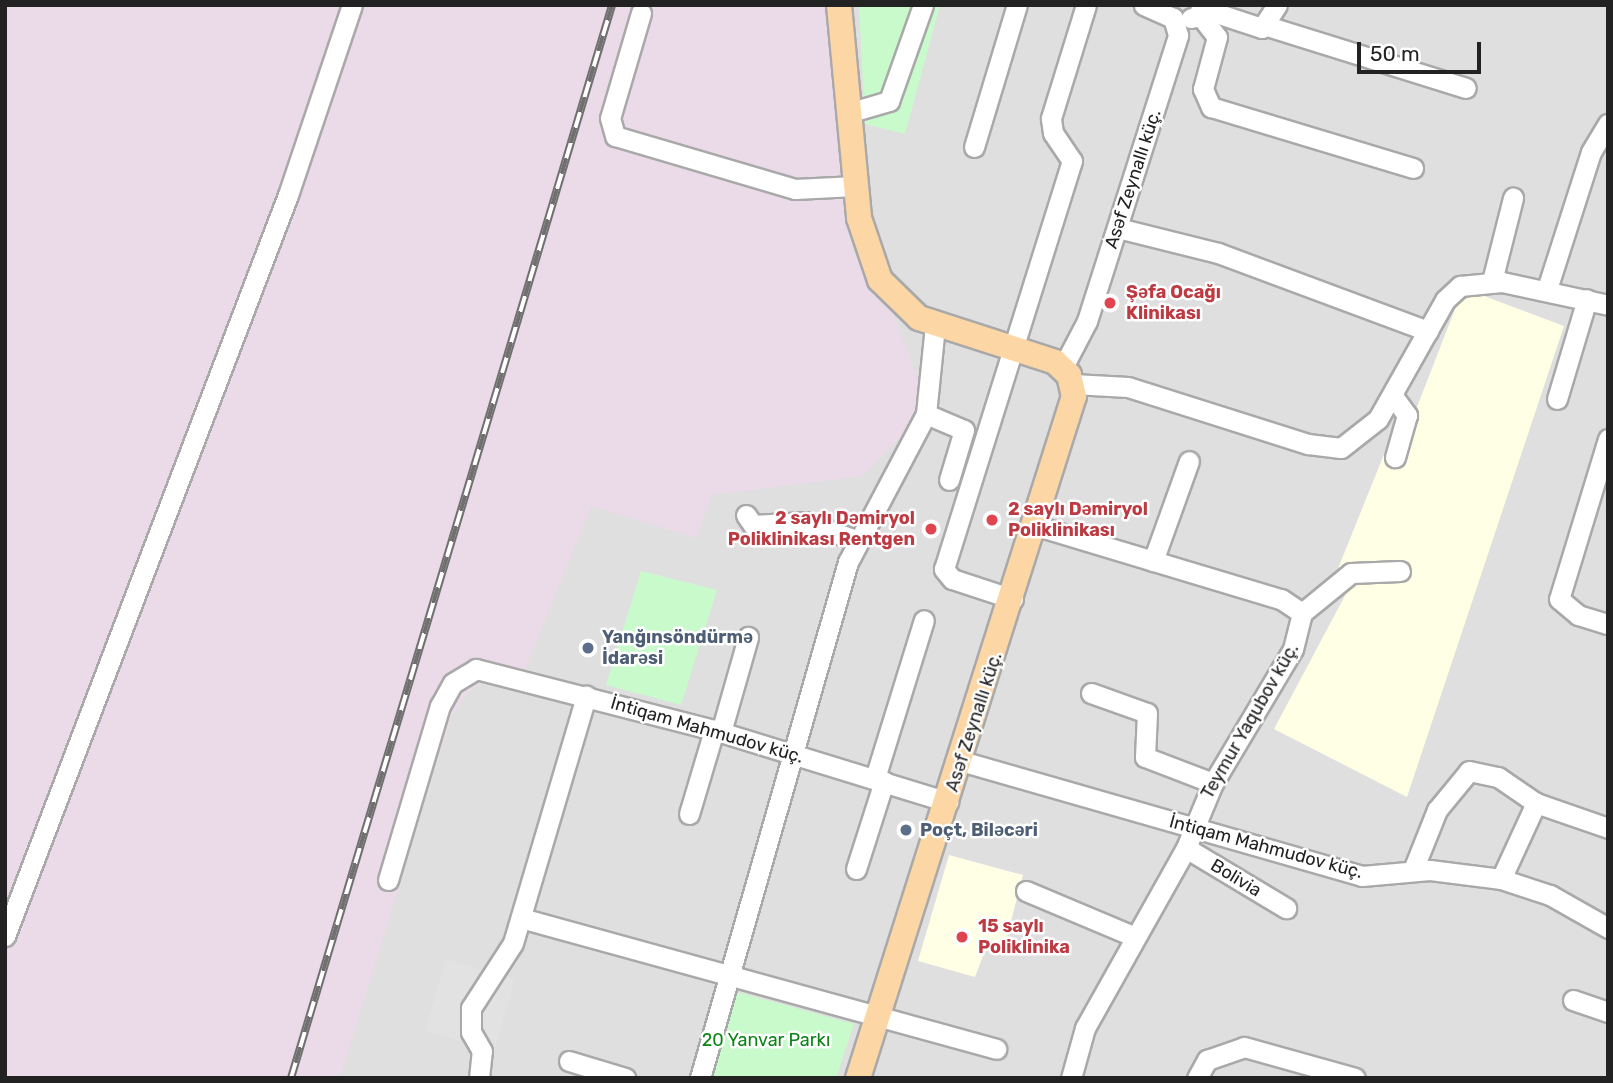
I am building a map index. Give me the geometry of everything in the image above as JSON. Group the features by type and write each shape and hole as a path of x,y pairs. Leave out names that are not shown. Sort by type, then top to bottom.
{"main road":[{"path":"839,5 855,186 863,239 880,280 904,308 935,325 1016,349 1068,376"},
{"name":"Asəf Zeynallı küç.","path":"858,1078 1068,432 1068,376"}],"street":[{"path":"5,936 288,195 352,5"},
{"path":"848,113 889,101 923,5"},
{"path":"974,147 1017,5"},
{"path":"1013,599 952,579 944,569 1016,349 1072,161 1053,133 1051,118 1086,5"},
{"path":"1144,5 1177,26 1200,10 1267,26 1466,88"},
{"path":"1267,26 1277,5"},
{"path":"1200,10 1217,37 1203,89 1211,107 1413,168"},
{"path":"641,13 610,118 615,136 795,188 855,186"},
{"name":"Asəf Zeynallı küç.","path":"1068,376 1118,228 1177,26"},
{"path":"1547,289 1591,152 1608,124"},
{"path":"1492,281 1513,198"},
{"path":"1118,228 1218,253 1428,331"},
{"path":"1068,376 1128,387 1333,449 1362,437 1393,396 1453,290 1492,281 1547,289 1608,305"},
{"path":"1557,398 1587,299"},
{"path":"700,1078 856,540 926,414 935,325"},
{"path":"1393,396 1407,415 1395,457"},
{"path":"926,414 964,430 949,480"},
{"path":"1608,439 1559,599 1577,615 1608,624"},
{"path":"1153,561 1189,461"},
{"path":"747,515 753,525 805,522 856,540"},
{"path":"1037,526 1280,599 1302,613 1351,573 1400,571"},
{"name":"Teymur Yaqubov küç.","path":"1071,1078 1085,1028 1133,936 1186,848 1213,783 1293,649 1302,613"},
{"path":"856,869 924,620"},
{"path":"689,814 748,637"},
{"name":"İntiqam Mahmudov küç.","path":"388,880 440,706 453,683 489,669 717,731 948,802"},
{"path":"1091,693 1147,713 1145,757 1213,783"},
{"path":"479,1078 482,1051 471,1032 471,1008 506,956 521,918 586,696"},
{"name":"İntiqam Mahmudov küç.","path":"961,761 1362,876 1413,870 1502,879 1550,895 1608,928"},
{"path":"1413,870 1437,810 1461,775 1498,777 1536,803 1608,828"},
{"path":"1502,879 1536,803"},
{"name":"Bolivia","path":"1186,848 1286,908"},
{"path":"1026,891 1133,936"},
{"path":"521,918 996,1049"},
{"path":"1573,1000 1608,1012"},
{"path":"1198,1078 1207,1060 1244,1047 1355,1078"},
{"path":"569,1061 625,1078"}],"shaded area":[{"path":"5,5 1608,5 1608,1078 5,1078"},
{"path":"5,5 826,5 846,226 856,259 892,311 922,390 910,427 862,476 712,495 696,538 591,506 518,687 489,680 471,689 451,717 340,1078 5,1078"},
{"path":"1476,293 1564,326 1407,797 1274,729 1348,590 1337,571 1397,422 1410,425 1457,304"},
{"path":"949,855 1023,875 1005,944 989,940 975,977 918,961"},
{"path":"446,959 515,979 494,1051 425,1031"}],"green space":[{"path":"859,5 940,5 905,134 865,124"},
{"path":"641,571 717,590 681,705 606,685"},
{"name":"20 Yanvar Parkı","path":"737,992 854,1024 836,1078 712,1078"}],"railway":[{"path":"291,1078 612,5"}],"place":[{"name":"Şəfa Ocağı Klinikası","path":"1110,303"},
{"name":"2 saylı Dəmiryol Poliklinikası","path":"992,520"},
{"name":"2 saylı Dəmiryol Poliklinikası Rentgen","path":"931,529"},
{"name":"Yanğınsöndürmə İdarəsi","path":"588,648"},
{"name":"Poçt, Biləcəri","path":"906,830"},
{"name":"15 saylı Poliklinika","path":"962,937"}]}
